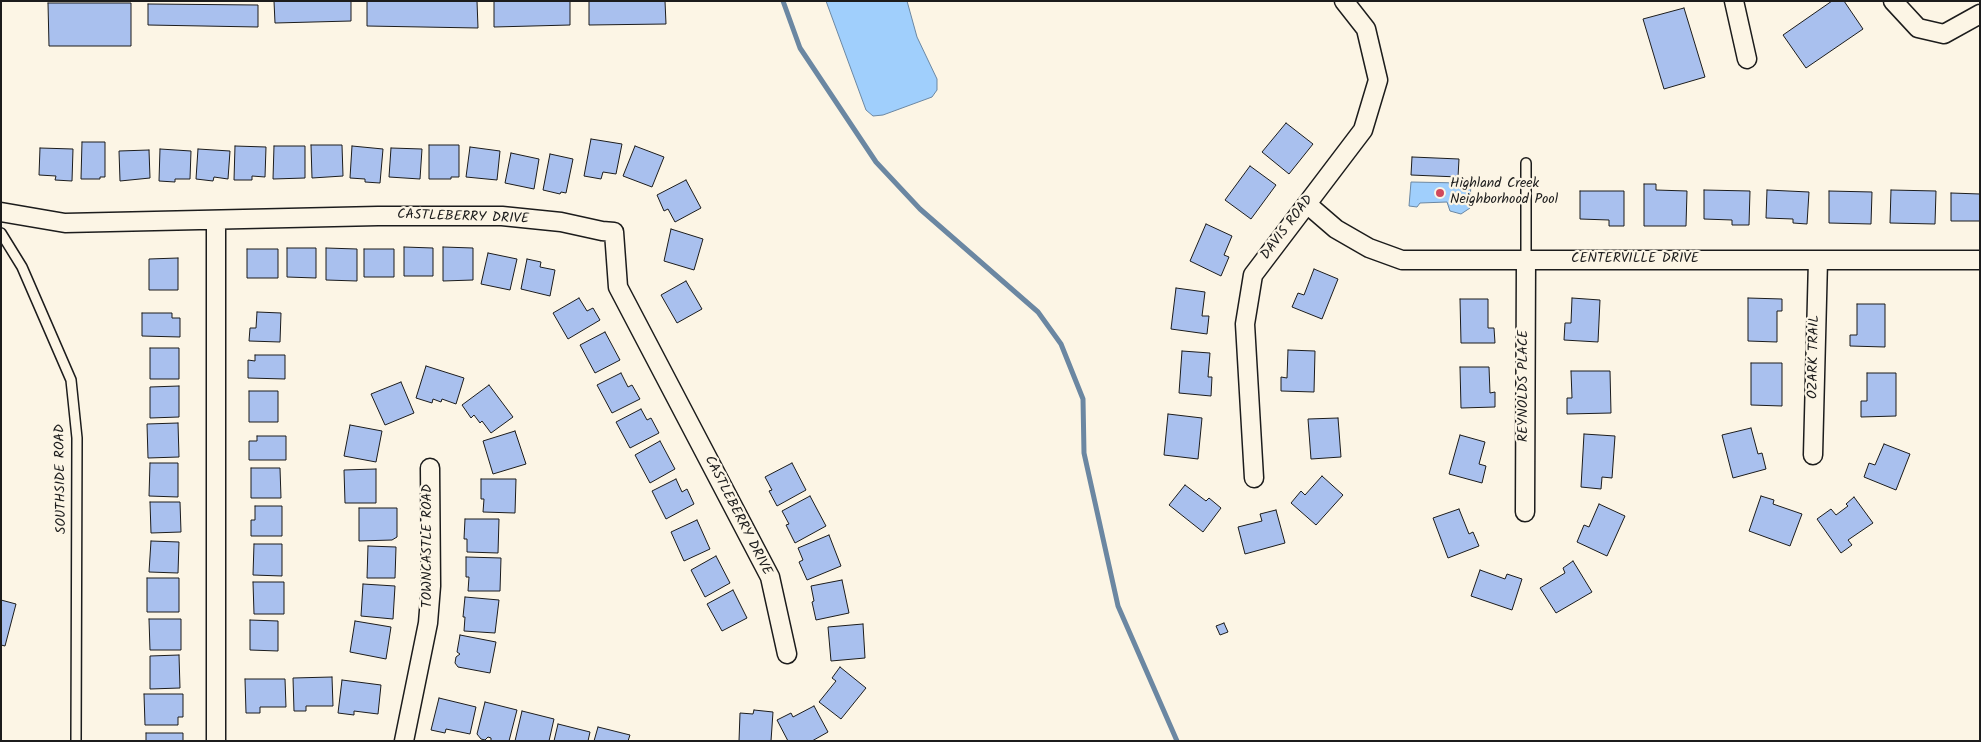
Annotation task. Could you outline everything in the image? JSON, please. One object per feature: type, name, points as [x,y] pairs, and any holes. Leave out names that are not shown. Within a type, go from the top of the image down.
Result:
[{"type":"street","name":"DAVIS ROAD","points":[[1254,478],[1245,324],[1253,275],[1363,130],[1378,80],[1366,30],[1344,1]]},
{"type":"street","points":[[1734,1],[1747,59]]},
{"type":"street","points":[[1893,1],[1918,28],[1944,34],[1980,14]]},
{"type":"street","name":"CENTERVILLE DRIVE","points":[[1307,204],[1336,229],[1369,248],[1402,260],[1980,260]]},
{"type":"street","name":"CASTLEBERRY DRIVE","points":[[1,212],[65,223],[369,216],[502,216],[562,222],[614,232],[618,287],[770,578],[787,654]]},
{"type":"street","points":[[216,220],[216,741]]},
{"type":"street","name":"REYNOLDS PLACE","points":[[1525,512],[1526,260]]},
{"type":"street","name":"OZARK TRAIL","points":[[1813,455],[1818,260]]},
{"type":"street","name":"TOWNCASTLE ROAD","points":[[404,741],[428,624],[431,586],[430,468]]},
{"type":"lane","points":[[1526,163],[1526,260]]},
{"type":"lane","name":"SOUTHSIDE ROAD","points":[[1,234],[22,267],[71,380],[77,438],[76,741]]},
{"type":"water","points":[[826,1],[907,1],[917,37],[937,79],[937,90],[932,97],[883,115],[873,116],[866,110]]},
{"type":"water","name":"Highland Creek Neighborhood Pool","points":[[1464,179],[1471,179],[1470,208],[1461,214],[1450,211],[1447,202],[1420,203],[1417,207],[1409,206],[1411,182],[1461,183]]},
{"type":"building","points":[[274,1],[351,1],[351,21],[275,23]]},
{"type":"building","points":[[367,1],[477,1],[478,28],[367,26]]},
{"type":"building","points":[[494,1],[570,1],[570,25],[494,27]]},
{"type":"building","points":[[589,1],[665,1],[666,24],[589,25]]},
{"type":"building","points":[[1832,1],[1844,1],[1863,29],[1806,68],[1783,35]]},
{"type":"building","points":[[48,3],[131,3],[131,46],[49,46]]},
{"type":"building","points":[[148,4],[258,5],[258,27],[148,25]]},
{"type":"building","points":[[1684,8],[1705,77],[1664,89],[1643,19]]},
{"type":"building","points":[[1286,123],[1313,144],[1289,174],[1262,152]]},
{"type":"building","points":[[591,139],[622,144],[616,174],[603,172],[601,179],[584,176]]},
{"type":"building","points":[[82,142],[105,142],[105,177],[100,177],[100,179],[81,179]]},
{"type":"building","points":[[311,145],[342,145],[343,176],[312,178]]},
{"type":"building","points":[[429,145],[459,145],[459,177],[429,179]]},
{"type":"building","points":[[235,146],[266,147],[265,177],[252,176],[252,180],[234,180]]},
{"type":"building","points":[[274,146],[305,146],[305,178],[273,179]]},
{"type":"building","points":[[352,146],[383,149],[380,183],[350,178]]},
{"type":"building","points":[[635,146],[664,157],[652,187],[623,176]]},
{"type":"building","points":[[470,147],[500,151],[497,180],[466,177]]},
{"type":"building","points":[[40,148],[73,149],[72,181],[55,180],[56,176],[39,175]]},
{"type":"building","points":[[391,148],[422,149],[420,179],[389,177]]},
{"type":"building","points":[[160,149],[191,151],[190,179],[175,179],[175,182],[159,181]]},
{"type":"building","points":[[198,149],[230,151],[228,179],[214,177],[213,181],[196,179]]},
{"type":"building","points":[[149,150],[150,178],[120,181],[119,151]]},
{"type":"building","points":[[511,153],[539,159],[534,189],[505,183]]},
{"type":"building","points":[[550,154],[573,159],[566,193],[561,192],[560,194],[543,190]]},
{"type":"building","points":[[1412,157],[1459,159],[1458,177],[1411,175]]},
{"type":"building","points":[[1250,166],[1276,185],[1251,219],[1225,200]]},
{"type":"building","points":[[686,180],[701,208],[675,222],[668,209],[664,211],[657,195]]},
{"type":"building","points":[[1644,184],[1656,184],[1656,190],[1687,191],[1686,226],[1644,226]]},
{"type":"building","points":[[1704,190],[1750,191],[1749,225],[1732,225],[1732,220],[1704,219]]},
{"type":"building","points":[[1767,190],[1809,192],[1807,224],[1793,223],[1793,219],[1766,218]]},
{"type":"building","points":[[1891,190],[1936,191],[1935,224],[1890,223]]},
{"type":"building","points":[[1580,191],[1624,191],[1624,226],[1609,226],[1609,220],[1580,219]]},
{"type":"building","points":[[1829,191],[1872,192],[1871,224],[1829,223]]},
{"type":"building","points":[[1951,193],[1980,194],[1980,221],[1951,221]]},
{"type":"building","points":[[1206,224],[1232,236],[1224,255],[1229,257],[1221,276],[1190,261]]},
{"type":"building","points":[[671,229],[703,239],[694,270],[664,261]]},
{"type":"building","points":[[404,247],[433,248],[433,276],[404,276]]},
{"type":"building","points":[[443,247],[473,248],[473,280],[443,281]]},
{"type":"building","points":[[287,248],[316,248],[316,278],[287,277]]},
{"type":"building","points":[[326,248],[357,249],[357,281],[326,280]]},
{"type":"building","points":[[247,249],[278,249],[278,278],[247,278]]},
{"type":"building","points":[[364,249],[394,249],[394,277],[364,277]]},
{"type":"building","points":[[488,253],[517,259],[510,290],[481,284]]},
{"type":"building","points":[[178,258],[178,290],[149,290],[149,259]]},
{"type":"building","points":[[527,259],[541,262],[540,267],[555,270],[550,296],[521,289]]},
{"type":"building","points":[[1314,269],[1338,279],[1322,319],[1292,307],[1298,293],[1304,295]]},
{"type":"building","points":[[686,281],[702,309],[677,323],[661,295]]},
{"type":"building","points":[[1176,288],[1205,292],[1202,316],[1209,316],[1207,334],[1171,329]]},
{"type":"building","points":[[579,298],[587,311],[593,308],[600,320],[568,339],[553,313]]},
{"type":"building","points":[[1572,298],[1600,300],[1598,342],[1564,340],[1565,323],[1571,323]]},
{"type":"building","points":[[1748,298],[1782,299],[1782,311],[1777,311],[1777,342],[1748,341]]},
{"type":"building","points":[[1460,299],[1488,299],[1488,328],[1494,328],[1495,343],[1461,343]]},
{"type":"building","points":[[1857,304],[1885,304],[1885,347],[1850,346],[1850,335],[1857,335]]},
{"type":"building","points":[[257,312],[281,313],[280,342],[249,341],[250,328],[256,328]]},
{"type":"building","points":[[142,313],[172,313],[172,318],[180,318],[180,337],[142,336]]},
{"type":"building","points":[[605,332],[620,360],[595,373],[580,345]]},
{"type":"building","points":[[150,348],[179,348],[179,379],[150,379]]},
{"type":"building","points":[[1288,350],[1315,351],[1314,392],[1281,391],[1281,377],[1287,378]]},
{"type":"building","points":[[1182,351],[1210,353],[1208,377],[1212,377],[1211,396],[1179,393]]},
{"type":"building","points":[[255,355],[285,355],[285,379],[248,378],[248,360],[255,361]]},
{"type":"building","points":[[1751,363],[1782,363],[1782,406],[1751,405]]},
{"type":"building","points":[[426,366],[464,378],[456,404],[442,399],[441,402],[433,399],[432,403],[416,398]]},
{"type":"building","points":[[1460,367],[1489,367],[1490,393],[1495,392],[1495,407],[1461,408]]},
{"type":"building","points":[[1571,371],[1610,371],[1611,413],[1567,414],[1567,398],[1572,398]]},
{"type":"building","points":[[621,373],[628,387],[632,385],[640,399],[612,413],[597,385]]},
{"type":"building","points":[[1867,373],[1896,373],[1896,416],[1861,417],[1861,401],[1867,401]]},
{"type":"building","points":[[401,382],[414,413],[385,425],[371,394]]},
{"type":"building","points":[[489,385],[513,417],[491,433],[482,421],[480,423],[474,415],[471,418],[462,405]]},
{"type":"building","points":[[179,386],[179,417],[150,418],[150,387]]},
{"type":"building","points":[[249,391],[278,391],[278,422],[249,422]]},
{"type":"building","points":[[641,409],[647,420],[651,418],[659,433],[630,448],[616,422]]},
{"type":"building","points":[[1168,414],[1202,418],[1198,459],[1164,455]]},
{"type":"building","points":[[1338,418],[1341,457],[1311,459],[1308,419]]},
{"type":"building","points":[[178,423],[179,457],[148,458],[147,424]]},
{"type":"building","points":[[350,425],[382,431],[376,462],[344,456]]},
{"type":"building","points":[[1751,428],[1758,454],[1762,453],[1766,469],[1733,478],[1722,435]]},
{"type":"building","points":[[515,431],[526,464],[493,474],[483,441]]},
{"type":"building","points":[[1584,434],[1615,436],[1612,478],[1602,477],[1601,489],[1581,487]]},
{"type":"building","points":[[1460,435],[1485,442],[1479,464],[1486,466],[1482,483],[1449,474]]},
{"type":"building","points":[[257,436],[286,436],[286,460],[249,460],[249,441],[257,441]]},
{"type":"building","points":[[660,441],[675,469],[650,483],[635,455]]},
{"type":"building","points":[[1884,444],[1910,454],[1896,490],[1864,477],[1869,463],[1875,465]]},
{"type":"building","points":[[150,463],[178,463],[178,497],[149,496]]},
{"type":"building","points":[[792,463],[806,490],[777,506],[769,491],[772,490],[765,477]]},
{"type":"building","points":[[251,468],[280,468],[281,498],[251,498]]},
{"type":"building","points":[[376,469],[376,503],[345,503],[344,470]]},
{"type":"building","points":[[1322,476],[1343,495],[1316,525],[1291,503],[1301,491],[1305,495]]},
{"type":"building","points":[[481,479],[516,479],[515,513],[483,512],[484,499],[481,499]]},
{"type":"building","points":[[676,479],[682,492],[687,489],[694,504],[666,519],[652,491]]},
{"type":"building","points":[[1185,485],[1206,501],[1209,498],[1221,508],[1203,532],[1169,505]]},
{"type":"building","points":[[810,496],[826,526],[795,543],[786,525],[789,524],[782,511]]},
{"type":"building","points":[[1761,496],[1774,500],[1773,504],[1802,514],[1790,546],[1749,531]]},
{"type":"building","points":[[1854,497],[1873,523],[1848,540],[1852,545],[1841,553],[1817,519],[1831,509],[1836,515],[1848,506],[1846,504]]},
{"type":"building","points":[[150,502],[180,502],[181,532],[151,533]]},
{"type":"building","points":[[1599,504],[1625,516],[1607,556],[1577,542],[1584,525],[1589,527]]},
{"type":"building","points":[[255,506],[282,506],[282,536],[251,536],[251,520],[255,520]]},
{"type":"building","points":[[359,508],[397,508],[397,537],[392,540],[359,541]]},
{"type":"building","points":[[1459,509],[1469,534],[1473,532],[1479,546],[1448,558],[1433,518]]},
{"type":"building","points":[[1276,510],[1285,543],[1245,554],[1238,527],[1262,521],[1260,514]]},
{"type":"building","points":[[465,519],[499,519],[498,553],[467,552],[467,539],[464,539]]},
{"type":"building","points":[[697,520],[710,549],[684,561],[671,532]]},
{"type":"building","points":[[829,535],[841,566],[807,580],[799,562],[803,560],[798,548]]},
{"type":"building","points":[[151,541],[179,542],[178,573],[149,572]]},
{"type":"building","points":[[254,544],[282,544],[282,576],[253,575]]},
{"type":"building","points":[[368,546],[396,547],[395,578],[367,578]]},
{"type":"building","points":[[716,556],[730,583],[705,597],[691,570]]},
{"type":"building","points":[[466,557],[501,558],[500,591],[468,591],[469,577],[466,577]]},
{"type":"building","points":[[1573,561],[1592,592],[1556,613],[1540,588],[1565,573],[1563,568]]},
{"type":"building","points":[[1480,570],[1505,579],[1507,574],[1522,579],[1512,610],[1471,596]]},
{"type":"building","points":[[147,578],[179,578],[179,612],[147,612]]},
{"type":"building","points":[[842,580],[849,613],[816,620],[811,586]]},
{"type":"building","points":[[253,582],[284,582],[284,614],[254,614]]},
{"type":"building","points":[[363,584],[395,586],[393,619],[361,616]]},
{"type":"building","points":[[733,590],[747,618],[722,631],[707,604]]},
{"type":"building","points":[[465,597],[499,600],[495,633],[464,631]]},
{"type":"building","points":[[1,600],[16,604],[5,646],[1,645]]},
{"type":"building","points":[[149,619],[181,619],[181,650],[150,650]]},
{"type":"building","points":[[250,620],[278,621],[278,651],[250,650]]},
{"type":"building","points":[[355,621],[391,627],[386,659],[350,652]]},
{"type":"building","points":[[1224,623],[1228,632],[1220,635],[1216,626]]},
{"type":"building","points":[[863,624],[865,658],[831,661],[828,627]]},
{"type":"building","points":[[460,635],[496,642],[490,673],[458,667],[455,663],[456,657],[460,654],[457,652]]},
{"type":"building","points":[[179,655],[180,688],[150,689],[150,656]]},
{"type":"building","points":[[840,667],[866,688],[841,719],[819,702],[836,681],[832,678]]},
{"type":"building","points":[[332,677],[333,706],[306,706],[306,711],[294,711],[293,678]]},
{"type":"building","points":[[245,679],[285,679],[286,707],[260,707],[260,713],[246,713]]},
{"type":"building","points":[[342,680],[381,685],[378,714],[354,711],[354,715],[338,713]]},
{"type":"building","points":[[144,694],[183,694],[183,717],[178,717],[178,725],[145,725]]},
{"type":"building","points":[[439,698],[476,707],[470,734],[446,729],[445,733],[431,730]]},
{"type":"building","points":[[485,702],[517,710],[509,741],[491,741],[491,738],[488,737],[485,740],[481,739],[477,734]]},
{"type":"building","points":[[814,706],[828,732],[812,741],[788,741],[777,720],[791,713],[793,717]]},
{"type":"building","points":[[754,710],[773,712],[771,741],[739,741],[740,713],[753,714]]},
{"type":"building","points":[[522,711],[554,719],[549,741],[515,741]]},
{"type":"building","points":[[558,724],[590,732],[588,741],[554,741]]},
{"type":"building","points":[[598,727],[630,735],[628,741],[594,741]]},
{"type":"building","points":[[146,733],[183,733],[183,741],[146,741]]},
{"type":"waterway","points":[[783,1],[800,48],[876,162],[920,209],[1038,312],[1061,344],[1083,399],[1084,453],[1118,606],[1177,741]]},
{"type":"place","name":"Highland Creek Neighborhood Pool","points":[[1440,193]]}]
